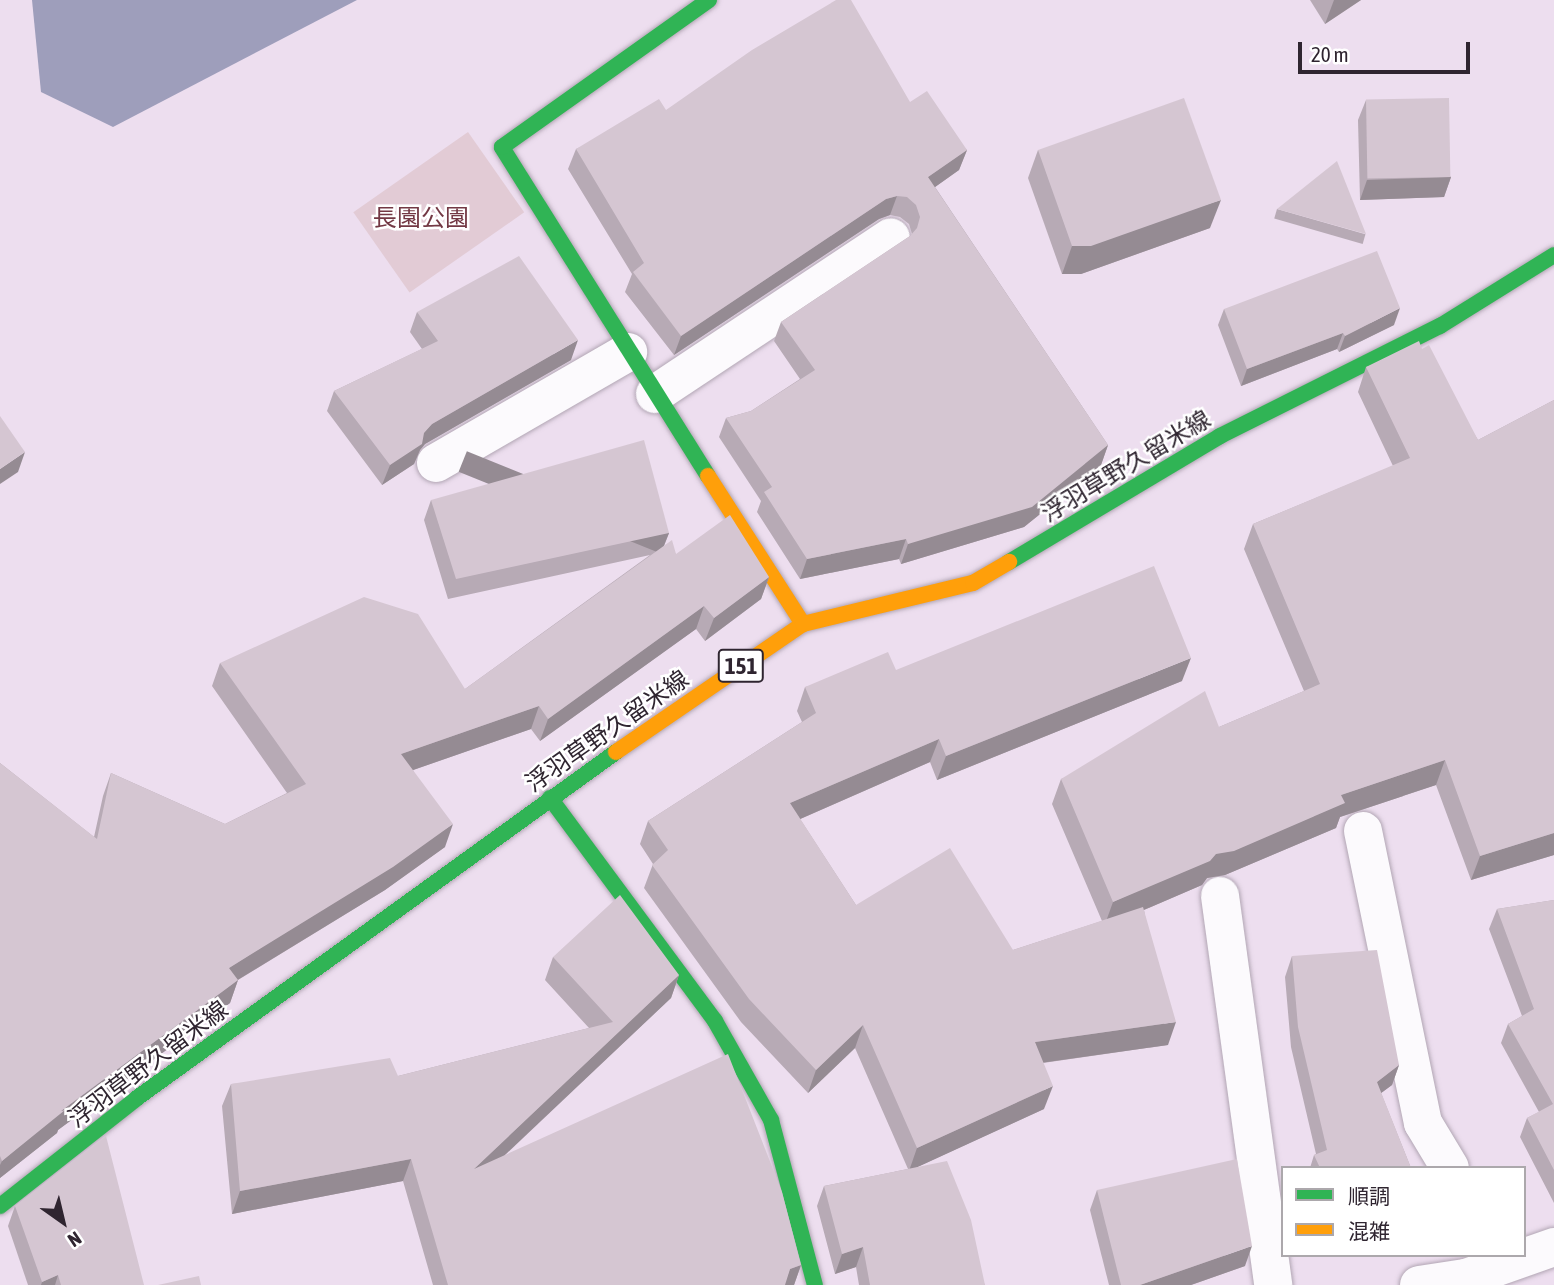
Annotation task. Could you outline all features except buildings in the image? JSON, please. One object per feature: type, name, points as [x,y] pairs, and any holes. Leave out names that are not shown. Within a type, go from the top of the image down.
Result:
[{"type":"main road","points":[[709,0],[502,147],[628,352],[803,624]]},
{"type":"main road","name":"浮羽草野久留米線","points":[[0,1206],[137,1098],[550,798],[803,624],[974,583],[1220,436],[1440,326],[1554,255]]},
{"type":"main road","points":[[550,798],[715,1021],[771,1120],[815,1285]]},
{"type":"street","points":[[655,394],[891,237]]},
{"type":"street","points":[[436,463],[628,352]]},
{"type":"street","points":[[1363,831],[1423,1123],[1449,1166]]},
{"type":"street","points":[[1220,895],[1273,1285]]},
{"type":"street","points":[[1526,1254],[1554,1247]]},
{"type":"street","points":[[1419,1285],[1466,1278],[1505,1259]]},
{"type":"green space","name":"長園公園","points":[[468,132],[524,212],[410,293],[353,212]]},
{"type":"water","points":[[32,0],[357,0],[113,127],[41,92]]},
{"type":"traffic: fast","points":[[708,476],[502,147],[709,0]]},
{"type":"traffic: fast","points":[[1009,562],[1220,436],[1440,326],[1554,255]]},
{"type":"traffic: fast","points":[[0,1206],[137,1098],[616,752]]},
{"type":"traffic: fast","points":[[550,798],[715,1021],[771,1120],[815,1285]]},
{"type":"traffic: slow","points":[[708,476],[803,624]]},
{"type":"traffic: slow","points":[[616,752],[803,624],[973,583],[1009,562]]}]
